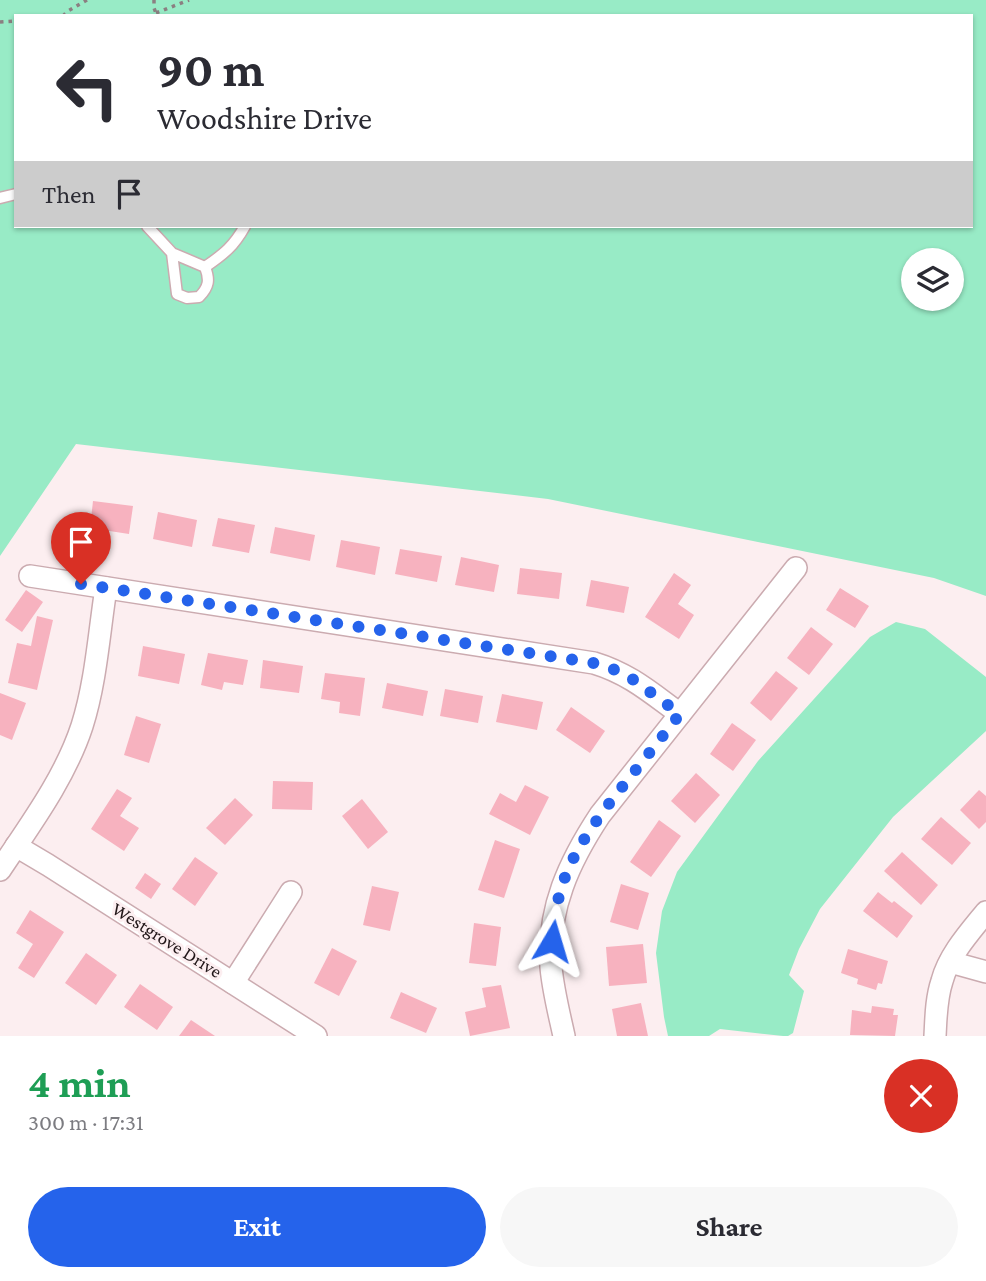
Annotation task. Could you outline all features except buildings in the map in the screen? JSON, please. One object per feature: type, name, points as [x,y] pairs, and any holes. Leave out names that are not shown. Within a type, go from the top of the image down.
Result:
[{"type":"street","points":[[564,1036],[554,993],[551,964],[554,918],[567,872],[600,815],[796,568]]},
{"type":"street","points":[[30,576],[594,663],[631,678],[680,714]]},
{"type":"street","points":[[0,870],[63,772],[82,727],[90,696],[106,588]]},
{"type":"street","name":"Westgrove Drive","points":[[16,846],[316,1036]]},
{"type":"street","points":[[233,983],[291,892]]},
{"type":"street","points":[[935,1036],[936,1011],[942,980],[968,934],[986,912]]},
{"type":"street","points":[[950,962],[986,972]]},
{"type":"lane","points":[[149,228],[172,253],[205,267],[209,277],[207,288],[199,297],[187,298],[177,294],[172,253]]},
{"type":"lane","points":[[205,267],[225,254],[245,228]]},
{"type":"path","points":[[65,14],[87,0]]},
{"type":"path","points":[[154,0],[156,14],[189,0]]},
{"type":"green space","points":[[0,0],[986,0],[986,596],[934,578],[548,499],[76,444],[0,556]]},
{"type":"green space","points":[[896,622],[925,629],[986,677],[986,731],[893,817],[820,909],[789,975],[804,991],[793,1033],[783,1036],[720,1029],[709,1036],[668,1036],[656,953],[662,911],[677,872],[758,761],[870,637]]},
{"type":"route","points":[[81,584],[594,663],[631,678],[680,714],[586,836],[562,887],[554,918],[552,941]]}]
